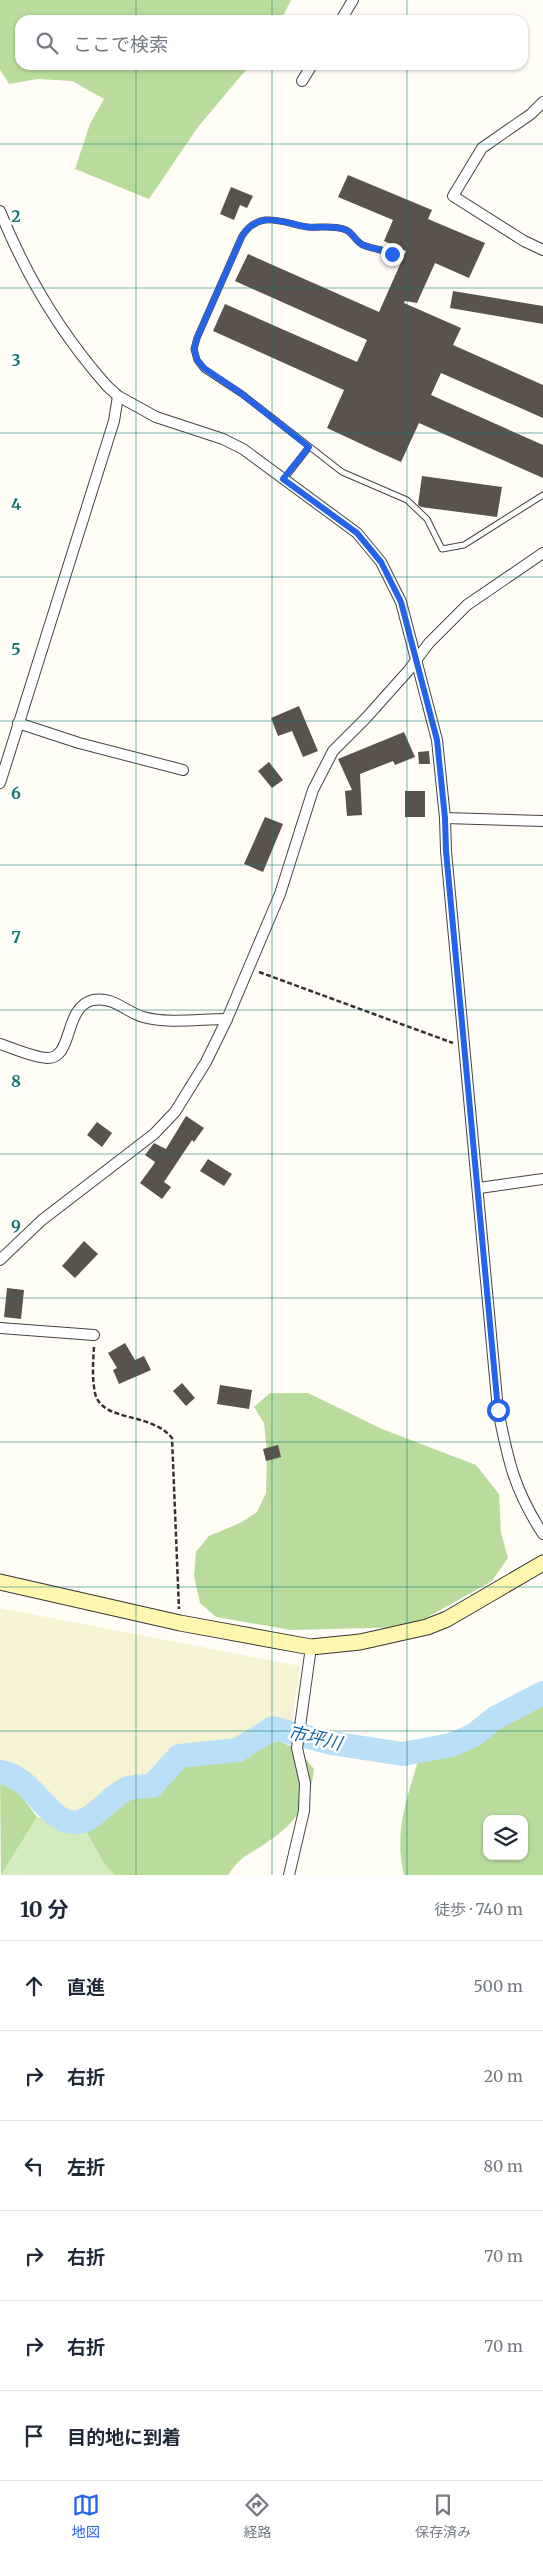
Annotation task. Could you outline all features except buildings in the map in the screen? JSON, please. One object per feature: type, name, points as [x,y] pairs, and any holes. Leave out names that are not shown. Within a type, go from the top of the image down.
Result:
[{"type":"street","points":[[344,15],[354,0]]},
{"type":"street","points":[[302,81],[309,70]]},
{"type":"street","points":[[543,102],[531,114],[482,148],[453,196],[524,241],[543,250]]},
{"type":"street","points":[[0,211],[17,254],[48,310],[94,371],[118,396],[156,417],[223,439],[243,449],[357,533],[381,562],[401,602],[437,740],[498,1410],[510,1470],[527,1510],[543,1534]]},
{"type":"street","points":[[0,782],[114,420],[118,396]]},
{"type":"street","points":[[0,1260],[20,1239],[66,1200],[101,1176],[161,1128],[188,1092],[227,1019],[287,876],[313,790],[333,751],[384,699],[416,659],[467,605],[543,553]]},
{"type":"street","points":[[18,723],[79,743],[183,770]]},
{"type":"street","points":[[445,818],[543,821]]},
{"type":"street","points":[[0,1044],[47,1058],[56,1056],[64,1048],[74,1016],[80,1007],[100,999],[109,1000],[143,1016],[166,1019],[227,1019]]},
{"type":"street","points":[[479,1188],[543,1179]]},
{"type":"street","points":[[0,1328],[94,1335]]},
{"type":"street","points":[[0,1582],[180,1623],[312,1647],[360,1642],[426,1627],[447,1619],[543,1563]]},
{"type":"street","points":[[289,1875],[304,1811],[305,1783],[297,1748],[312,1647]]},
{"type":"lane","points":[[392,254],[382,248],[362,244],[348,231],[342,229],[310,227],[271,219],[256,222],[242,236],[197,338],[194,349],[197,360],[204,368],[242,394],[342,472],[360,482],[401,496],[407,500],[427,519],[442,549],[464,544],[543,495]]},
{"type":"lane","points":[[283,479],[309,447]]},
{"type":"path","points":[[248,968],[448,1042],[465,1044]]},
{"type":"path","points":[[94,1335],[95,1394],[101,1406],[118,1415],[139,1418],[153,1424],[164,1430],[172,1441],[180,1623]]},
{"type":"shaded area","points":[[0,1608],[300,1666],[292,1722],[269,1725],[236,1745],[201,1751],[179,1751],[171,1755],[155,1779],[107,1794],[84,1813],[65,1815],[55,1810],[32,1776],[23,1771],[0,1767]]},
{"type":"green space","points":[[0,0],[291,0],[284,15],[15,15],[15,70],[246,70],[198,127],[149,199],[75,169],[90,124],[104,99],[72,81],[38,79],[9,84],[0,70]]},
{"type":"green space","points":[[270,1393],[308,1393],[382,1429],[476,1465],[499,1494],[501,1533],[508,1558],[492,1581],[410,1627],[291,1630],[216,1617],[200,1603],[194,1576],[196,1552],[209,1536],[240,1523],[257,1512],[266,1493],[267,1452],[264,1423],[254,1407]]},
{"type":"green space","points":[[543,1695],[543,1875],[404,1875],[400,1845],[401,1831],[406,1804],[418,1761],[424,1754],[462,1741],[514,1706]]},
{"type":"green space","points":[[278,1741],[296,1748],[314,1769],[309,1793],[305,1803],[293,1820],[276,1836],[241,1859],[228,1875],[115,1875],[105,1865],[86,1831],[125,1800],[161,1784],[191,1758],[238,1751]]},
{"type":"green space","points":[[0,1774],[14,1786],[37,1817],[1,1875]]},
{"type":"green space","points":[[37,1817],[86,1831],[105,1865],[115,1875],[1,1875]]},
{"type":"waterway","name":"市坪川","points":[[0,1772],[12,1776],[23,1783],[58,1817],[78,1822],[98,1812],[122,1791],[129,1788],[152,1786],[179,1756],[238,1750],[273,1728],[331,1743],[403,1754],[451,1745],[474,1735],[495,1718],[543,1693]]},
{"type":"route","points":[[392,254],[382,248],[362,244],[348,231],[342,229],[310,227],[271,219],[256,222],[242,236],[197,338],[194,349],[197,360],[204,368],[242,394],[309,447],[283,479],[357,533],[381,562],[401,602],[428,712],[437,740],[440,759],[446,851],[479,1188],[487,1300],[498,1410]]}]
